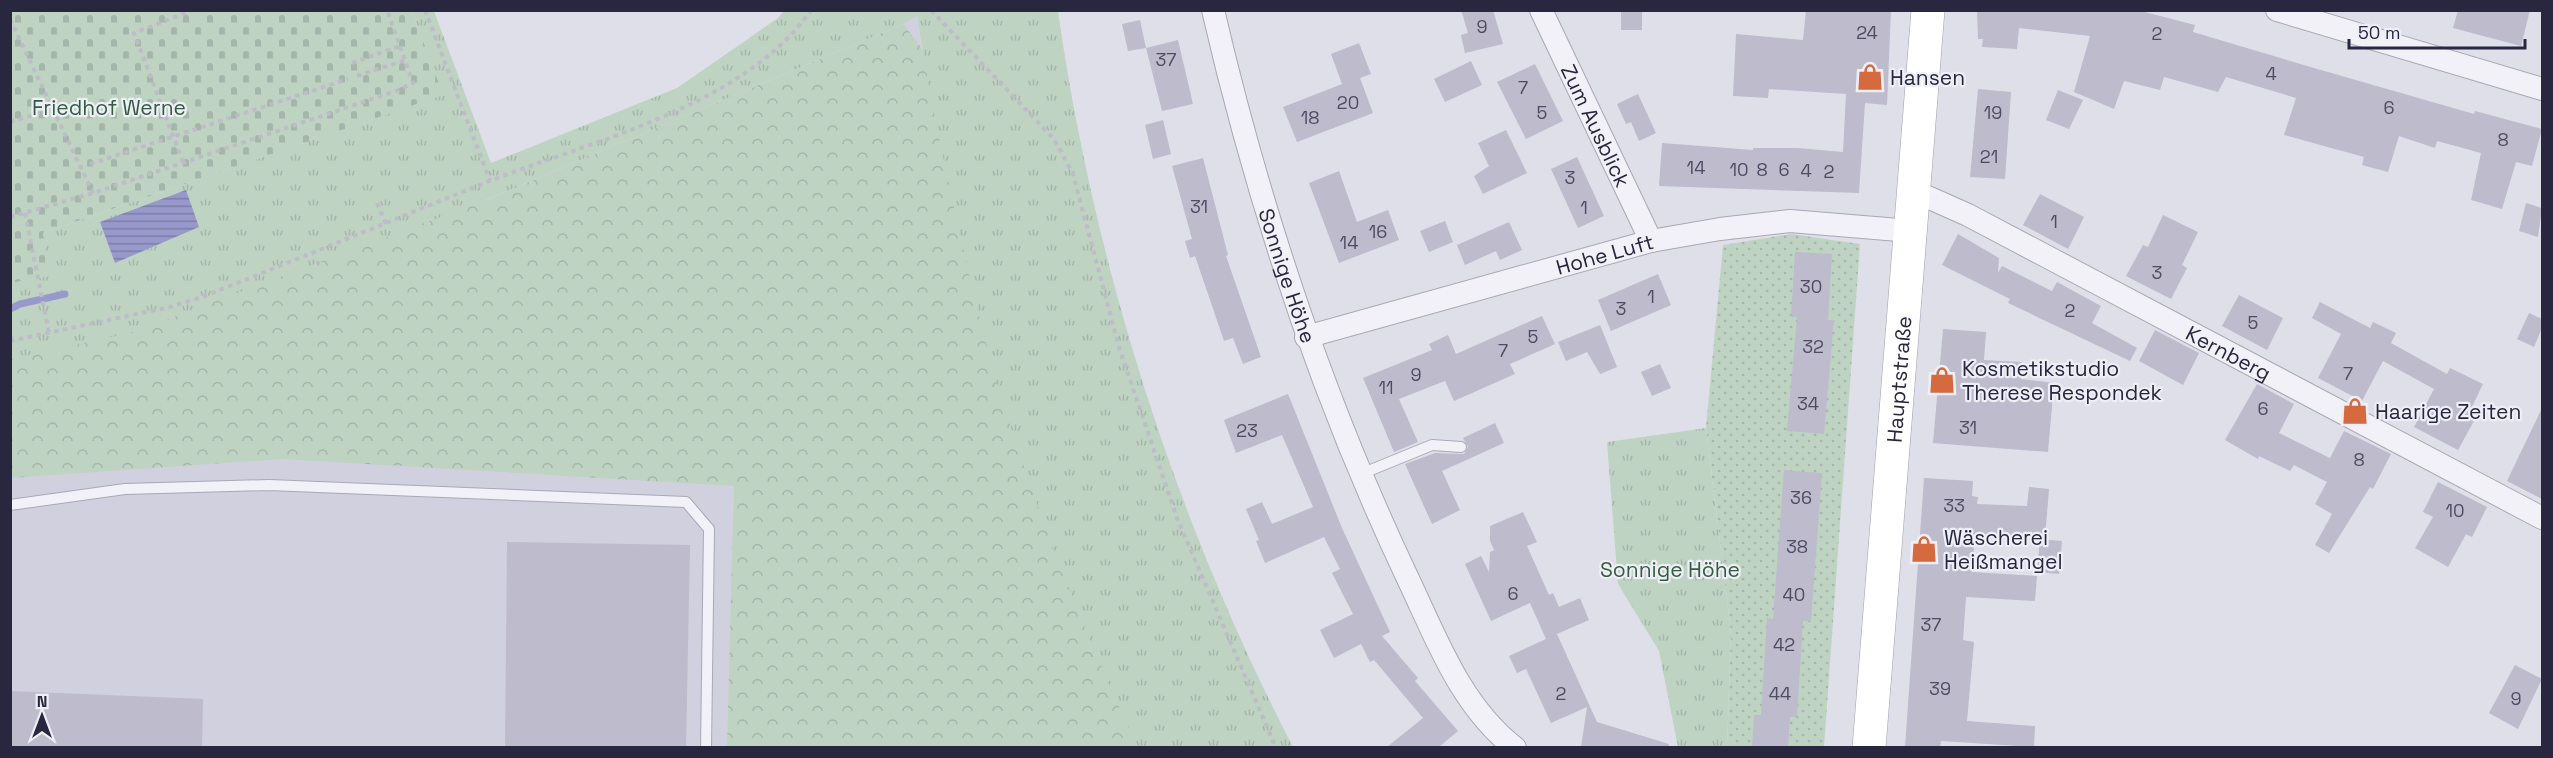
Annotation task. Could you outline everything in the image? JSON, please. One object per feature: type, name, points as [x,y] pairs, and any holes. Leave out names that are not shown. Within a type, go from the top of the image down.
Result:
[{"type":"main road","name":"Hauptstraße","points":[[1869,747],[1928,10]]},
{"type":"street","name":"Sonnige Höhe","points":[[1213,10],[1238,115],[1276,249],[1306,337],[1361,474],[1386,534],[1460,685],[1480,714],[1515,747]]},
{"type":"street","name":"Zum Ausblick","points":[[1541,10],[1651,241]]},
{"type":"street","points":[[2277,10],[2542,89]]},
{"type":"street","name":"Kernberg","points":[[1914,190],[1968,215],[2542,518]]},
{"type":"street","name":"Hohe Luft","points":[[1306,337],[1651,241],[1720,229],[1790,221],[1911,231]]},
{"type":"lane","points":[[1361,474],[1432,445],[1461,447]]},
{"type":"lane","points":[[10,505],[125,489],[269,485],[686,502],[709,529],[706,747]]},
{"type":"path","points":[[183,162],[134,33],[193,10]]},
{"type":"path","points":[[10,217],[93,193],[414,83],[387,10]]},
{"type":"path","points":[[426,10],[490,181]]},
{"type":"path","points":[[10,341],[170,307],[206,296],[490,181],[686,108],[761,62],[796,32],[811,10]]},
{"type":"path","points":[[931,10],[1054,139],[1073,174],[1119,347],[1177,518],[1276,747]]},
{"type":"path","points":[[10,19],[93,193]]},
{"type":"path","points":[[352,63],[400,46]]},
{"type":"path","points":[[357,76],[406,60]]},
{"type":"path","points":[[90,164],[348,80]]},
{"type":"path","points":[[10,122],[54,110]]},
{"type":"path","points":[[377,203],[386,224]]},
{"type":"path","points":[[25,213],[49,333]]},
{"type":"shaded area","points":[[917,15],[925,72],[1137,747],[11,747],[10,359],[486,200],[903,24]]},
{"type":"green space","name":"Friedhof Werne","points":[[11,11],[412,11],[444,95],[43,233],[51,276],[11,283]]},
{"type":"green space","points":[[412,11],[434,11],[491,163],[677,88],[778,18],[784,11],[1058,11],[1093,201],[1117,295],[1145,389],[1176,481],[1212,572],[1250,660],[1293,747],[1137,747],[1086,630],[1055,551],[1025,471],[994,374],[958,228],[924,62],[917,16],[903,24],[486,200],[133,332],[11,359],[11,283],[50,276],[43,233],[443,95]]},
{"type":"green space","points":[[903,24],[977,120],[1171,747],[727,747],[734,486],[282,459],[11,478],[11,283],[487,200]]},
{"type":"green space","points":[[1791,234],[1860,244],[1824,747],[1727,747],[1731,632],[1706,428],[1723,245]]},
{"type":"green space","name":"Sonnige Höhe","points":[[1706,428],[1731,632],[1727,747],[1678,747],[1659,651],[1618,584],[1607,442]]},
{"type":"water","points":[[186,190],[199,227],[115,263],[100,222]]},
{"type":"building","points":[[1461,10],[1493,10],[1503,44],[1465,53],[1461,35],[1468,33]]},
{"type":"building","points":[[1621,10],[1642,10],[1642,30],[1621,30]]},
{"type":"building","points":[[1806,10],[1891,10],[1887,105],[1865,103],[1859,193],[1659,186],[1662,143],[1753,150],[1753,148],[1797,148],[1843,152],[1846,94],[1769,89],[1768,98],[1733,96],[1736,34],[1803,40]]},
{"type":"building","points":[[1977,10],[2137,10],[2195,25],[2193,32],[2314,68],[2474,114],[2475,111],[2542,129],[2532,166],[2516,162],[2502,209],[2471,200],[2481,153],[2437,141],[2435,148],[2399,136],[2388,172],[2362,165],[2364,157],[2284,135],[2296,98],[2226,77],[2218,92],[2164,77],[2160,90],[2124,81],[2114,109],[2074,92],[2090,36],[2019,28],[2017,49],[1982,47],[1983,39],[1978,39]]},
{"type":"building","points":[[2458,10],[2530,10],[2521,46],[2453,28]]},
{"type":"building","points":[[1140,20],[1146,48],[1128,51],[1122,24]]},
{"type":"building","points":[[1178,40],[1193,104],[1162,111],[1146,48]]},
{"type":"building","points":[[1359,43],[1371,74],[1360,78],[1373,113],[1297,142],[1283,107],[1342,84],[1331,54]]},
{"type":"building","points":[[1471,61],[1482,85],[1445,102],[1434,79]]},
{"type":"building","points":[[1535,64],[1563,121],[1526,139],[1497,82]]},
{"type":"building","points":[[1978,89],[2011,92],[2005,179],[1970,177]]},
{"type":"building","points":[[2058,90],[2083,100],[2069,129],[2046,120]]},
{"type":"building","points":[[1638,94],[1656,133],[1639,141],[1631,122],[1626,124],[1617,104]]},
{"type":"building","points":[[1163,120],[1171,154],[1153,159],[1145,125]]},
{"type":"building","points":[[1506,130],[1527,173],[1483,194],[1474,176],[1489,166],[1478,143]]},
{"type":"building","points":[[1577,157],[1604,216],[1578,228],[1551,169]]},
{"type":"building","points":[[1203,158],[1228,255],[1226,256],[1261,357],[1243,364],[1233,338],[1224,341],[1195,256],[1190,258],[1185,241],[1192,239],[1172,166]]},
{"type":"building","points":[[1339,171],[1357,222],[1388,210],[1399,240],[1339,263],[1309,183]]},
{"type":"building","points":[[2040,194],[2084,217],[2068,249],[2023,225]]},
{"type":"building","points":[[2526,203],[2542,208],[2538,237],[2519,231]]},
{"type":"building","points":[[2163,215],[2198,232],[2182,265],[2187,268],[2171,299],[2126,276],[2143,245],[2148,247]]},
{"type":"building","points":[[1445,221],[1453,242],[1429,252],[1420,231]]},
{"type":"building","points":[[1509,222],[1522,250],[1500,260],[1496,251],[1465,265],[1457,245]]},
{"type":"building","points":[[1958,234],[1999,258],[1998,273],[2002,266],[2052,291],[2057,282],[2101,306],[2092,323],[2137,348],[2130,361],[2008,303],[2010,299],[1942,265]]},
{"type":"building","points":[[1795,252],[1832,254],[1828,320],[1834,320],[1824,434],[1787,431],[1797,317],[1791,317]]},
{"type":"building","points":[[1658,274],[1671,305],[1611,331],[1598,300]]},
{"type":"building","points":[[2239,295],[2283,318],[2267,350],[2222,326]]},
{"type":"building","points":[[2320,302],[2370,328],[2373,322],[2396,333],[2391,343],[2447,374],[2450,368],[2483,384],[2468,415],[2475,419],[2458,450],[2414,427],[2434,389],[2383,361],[2362,401],[2318,378],[2341,334],[2312,318]]},
{"type":"building","points":[[2529,313],[2542,319],[2542,328],[2534,347],[2517,339]]},
{"type":"building","points":[[1542,316],[1555,344],[1510,364],[1515,374],[1454,401],[1445,381],[1399,399],[1418,442],[1394,452],[1363,378],[1432,350],[1429,344],[1448,335],[1456,354]]},
{"type":"building","points":[[1600,325],[1617,367],[1600,374],[1587,352],[1566,361],[1558,342]]},
{"type":"building","points":[[1943,329],[1986,332],[1984,360],[2022,362],[2021,379],[2054,383],[2048,452],[1933,443]]},
{"type":"building","points":[[2155,330],[2199,353],[2183,385],[2139,361]]},
{"type":"building","points":[[1660,364],[1671,388],[1652,396],[1641,372]]},
{"type":"building","points":[[2257,384],[2294,404],[2279,433],[2330,458],[2344,431],[2391,454],[2373,489],[2370,487],[2329,553],[2315,545],[2332,514],[2315,504],[2327,482],[2294,465],[2290,471],[2259,456],[2258,459],[2225,440]]},
{"type":"building","points":[[1288,394],[1342,528],[1390,632],[1382,636],[1418,678],[1415,681],[1458,731],[1439,747],[1387,747],[1423,718],[1374,660],[1370,662],[1361,644],[1334,658],[1320,630],[1353,614],[1332,573],[1340,569],[1324,537],[1265,563],[1256,541],[1259,540],[1246,509],[1262,502],[1272,524],[1313,507],[1282,435],[1236,453],[1224,420]]},
{"type":"building","points":[[2542,408],[2542,499],[2507,481]]},
{"type":"building","points":[[1495,423],[1504,443],[1442,471],[1460,510],[1432,524],[1405,464],[1435,453],[1464,454],[1468,447],[1463,438]]},
{"type":"building","points":[[1784,470],[1822,473],[1811,621],[1803,621],[1797,717],[1790,717],[1788,747],[1752,747],[1754,715],[1761,715],[1767,618],[1773,619]]},
{"type":"building","points":[[1924,478],[1973,481],[1972,496],[1978,497],[1977,504],[2027,506],[2029,487],[2049,489],[2045,538],[1975,534],[1972,572],[2037,576],[2035,601],[1966,597],[1963,640],[1974,642],[1967,721],[2035,726],[2034,747],[1941,741],[1940,747],[1905,747]]},
{"type":"building","points":[[2438,482],[2487,507],[2472,537],[2466,534],[2448,567],[2415,548],[2433,517],[2423,512]]},
{"type":"building","points":[[1523,512],[1537,542],[1527,546],[1549,595],[1553,593],[1559,607],[1580,598],[1589,620],[1557,634],[1597,722],[1669,744],[1668,747],[1581,747],[1587,707],[1551,723],[1526,669],[1517,673],[1509,656],[1546,639],[1530,603],[1491,621],[1465,564],[1481,556],[1489,572],[1490,552],[1494,550],[1490,541],[1490,526]]},
{"type":"building","points":[[2040,539],[2062,541],[2059,574],[2037,572]]},
{"type":"building","points":[[507,542],[690,545],[686,747],[505,747]]},
{"type":"building","points":[[2515,665],[2542,679],[2518,729],[2489,713]]},
{"type":"building","points":[[10,691],[203,699],[202,747],[10,747]]},
{"type":"waterway","points":[[10,309],[20,304],[65,294]]},
{"type":"place","name":"Hansen","points":[[1870,77]]},
{"type":"place","name":"Kosmetikstudio Therese Respondek","points":[[1942,380]]},
{"type":"place","name":"Haarige Zeiten","points":[[2355,411]]},
{"type":"place","name":"Wäscherei Heißmangel","points":[[1924,549]]}]
